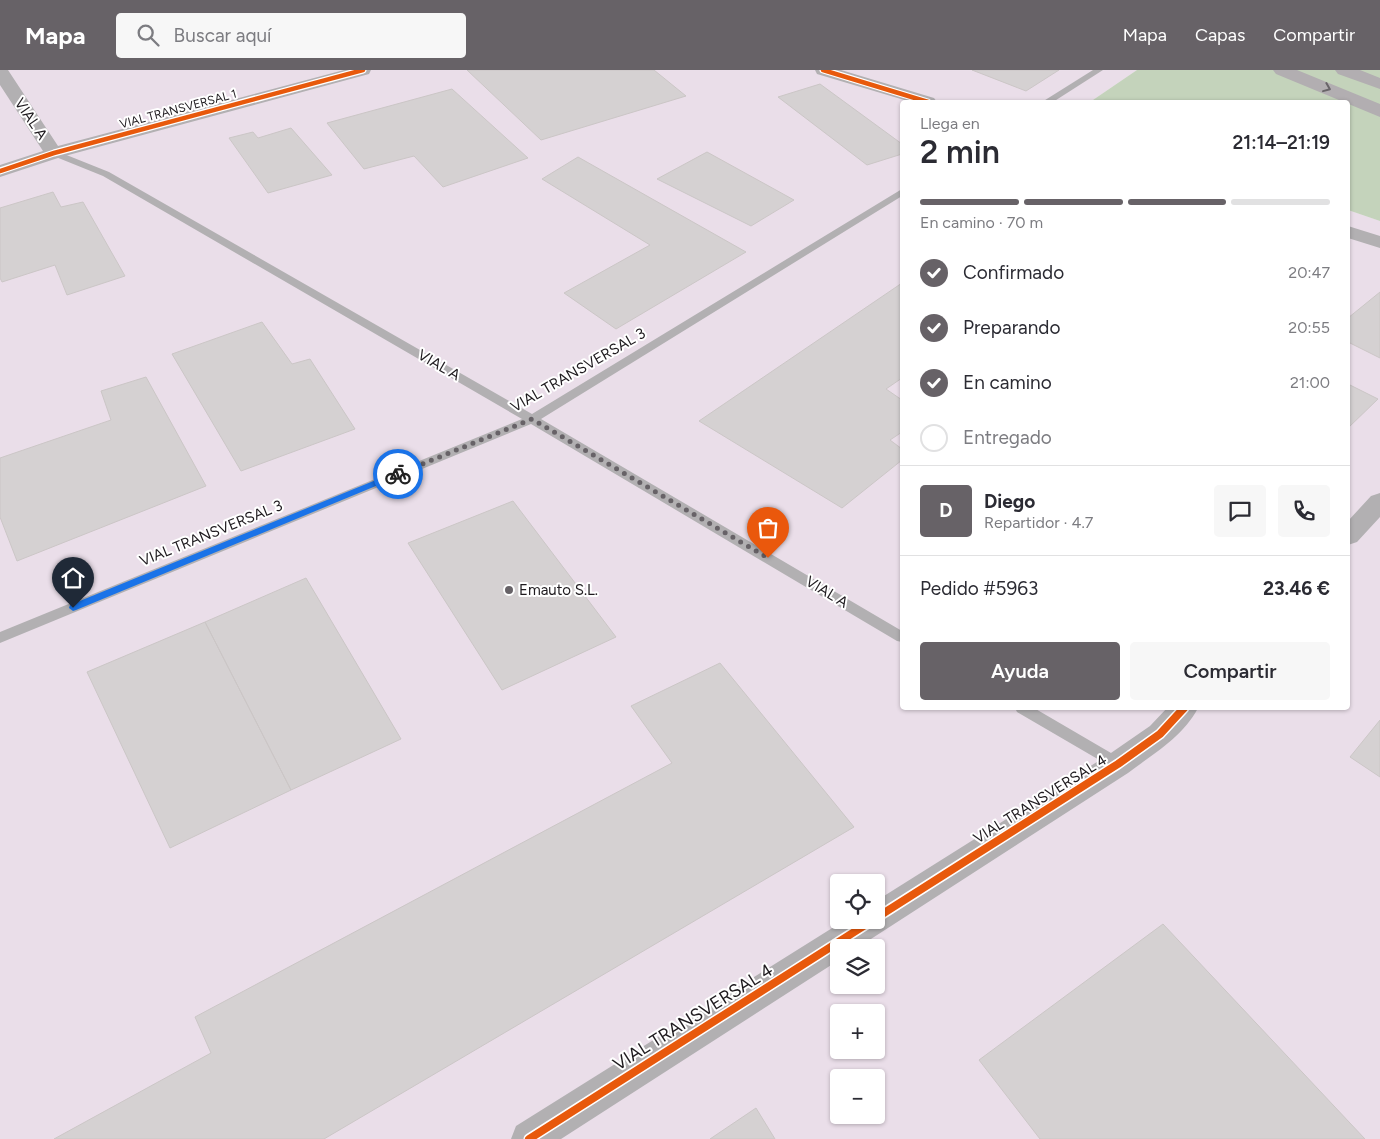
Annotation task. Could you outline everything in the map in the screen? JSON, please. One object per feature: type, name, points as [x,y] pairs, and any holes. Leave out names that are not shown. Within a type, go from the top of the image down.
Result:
[{"type":"highway","points":[[1282,70],[1380,110]]},
{"type":"highway","points":[[1344,70],[1380,84]]},
{"type":"street","name":"VIAL TRANSVERSAL 1","points":[[0,171],[197,108],[326,70]]},
{"type":"street","name":"VIAL TRANSVERSAL 1","points":[[0,166],[363,70]]},
{"type":"street","points":[[823,70],[921,100]]},
{"type":"street","name":"VIAL A","points":[[0,71],[35,127],[54,153]]},
{"type":"street","points":[[1350,233],[1380,242]]},
{"type":"street","points":[[1350,534],[1380,502]]},
{"type":"street","name":"VIAL TRANSVERSAL 4","points":[[885,912],[1118,764],[1160,734],[1182,710]]},
{"type":"street","name":"VIAL TRANSVERSAL 4","points":[[529,1139],[859,929]]},
{"type":"lane","points":[[1050,100],[1099,70]]},
{"type":"lane","name":"VIAL A","points":[[54,153],[106,174],[532,419],[900,636]]},
{"type":"lane","name":"VIAL TRANSVERSAL 3","points":[[0,638],[532,419],[900,193]]},
{"type":"lane","points":[[1025,710],[1118,764]]},
{"type":"shaded area","points":[[0,70],[1137,70],[1093,100],[900,100],[900,710],[1350,710],[1350,211],[1380,221],[1380,1139],[0,1139]]},
{"type":"green space","points":[[1137,70],[1380,70],[1380,221],[1350,211],[1350,100],[1093,100]]},
{"type":"building","points":[[467,70],[654,70],[686,96],[541,140]]},
{"type":"building","points":[[972,70],[1059,70],[1026,91]]},
{"type":"building","points":[[820,84],[900,143],[900,155],[867,165],[778,97]]},
{"type":"building","points":[[452,89],[528,158],[443,187],[414,156],[364,169],[327,123]]},
{"type":"building","points":[[291,128],[332,175],[268,193],[229,138],[253,132],[258,138]]},
{"type":"building","points":[[707,152],[794,200],[751,226],[657,179]]},
{"type":"building","points":[[578,157],[746,252],[616,329],[564,293],[650,245],[542,179]]},
{"type":"building","points":[[53,192],[61,207],[83,202],[125,276],[67,295],[55,265],[2,282],[0,278],[0,208]]},
{"type":"building","points":[[900,284],[900,379],[886,389],[900,399],[900,433],[890,440],[900,448],[900,462],[842,508],[699,421]]},
{"type":"building","points":[[1380,292],[1380,358],[1350,343],[1350,316]]},
{"type":"building","points":[[262,322],[292,364],[310,359],[355,429],[241,471],[172,354]]},
{"type":"building","points":[[146,377],[206,486],[17,561],[0,517],[0,458],[111,420],[101,391]]},
{"type":"building","points":[[1350,385],[1378,399],[1350,426]]},
{"type":"building","name":"Emauto S.L.","points":[[513,501],[616,637],[502,690],[408,543]]},
{"type":"building","points":[[306,578],[401,739],[291,790],[205,622]]},
{"type":"building","points":[[205,622],[291,790],[170,848],[87,672]]},
{"type":"building","points":[[720,663],[854,827],[324,1139],[54,1139],[211,1053],[195,1017],[672,763],[631,706]]},
{"type":"building","points":[[1380,720],[1380,777],[1350,757]]},
{"type":"building","points":[[1163,924],[1365,1139],[1040,1139],[979,1060]]},
{"type":"building","points":[[756,1108],[775,1139],[710,1139]]},
{"type":"cycle path","points":[[0,171],[54,153],[363,70]]},
{"type":"cycle path","points":[[823,70],[921,100]]},
{"type":"cycle path","points":[[885,912],[1118,764],[1160,734],[1182,710]]},
{"type":"cycle path","points":[[529,1139],[859,929]]},
{"type":"way so far","points":[[398,474],[532,419],[768,558]]},
{"type":"place","name":"Emauto S.L.","points":[[509,590]]},
{"type":"route","points":[[73,608],[398,474]]}]
